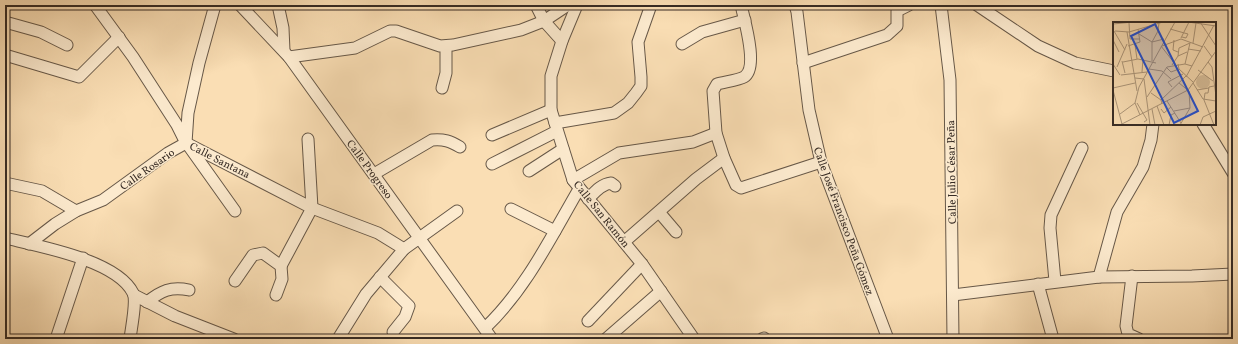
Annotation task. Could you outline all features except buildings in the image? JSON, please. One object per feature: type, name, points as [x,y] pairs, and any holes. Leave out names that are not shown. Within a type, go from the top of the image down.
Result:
[{"type":"street","name":"Calle Santana","points":[[95,5],[119,37],[177,125],[186,143],[312,208],[378,233],[404,249]]},
{"type":"street","name":"Calle Rosario","points":[[29,244],[55,224],[76,211],[103,200],[168,153],[186,143],[191,99],[210,21],[216,5]]},
{"type":"street","name":"Calle Progreso","points":[[240,5],[287,54],[492,339]]},
{"type":"street","points":[[278,5],[287,54],[355,48],[390,31],[396,31],[440,46],[446,46],[521,30],[544,21],[568,5]]},
{"type":"street","points":[[536,5],[544,21],[562,42]]},
{"type":"street","name":"Calle San Ramón","points":[[577,5],[562,42],[551,76],[551,110],[563,148],[576,185],[642,264],[694,339]]},
{"type":"street","points":[[492,164],[556,127],[614,114],[628,103],[641,86],[638,42],[651,5]]},
{"type":"street","points":[[741,5],[751,50],[748,72],[744,77],[717,84],[713,91],[716,133],[724,158],[736,185],[741,188],[821,162]]},
{"type":"street","name":"Calle José Francisco Peña Gómez","points":[[795,5],[809,110],[821,162],[888,339]]},
{"type":"street","points":[[803,63],[887,35],[897,26],[897,11],[909,5]]},
{"type":"street","name":"Calle Julio César Peña","points":[[941,5],[950,80],[953,339]]},
{"type":"street","points":[[977,5],[1038,46],[1075,63],[1113,71]]},
{"type":"street","points":[[682,44],[702,32],[745,20]]},
{"type":"street","points":[[5,22],[41,32],[67,45]]},
{"type":"street","points":[[5,55],[79,77],[119,37]]},
{"type":"street","points":[[442,88],[446,73],[446,46]]},
{"type":"street","points":[[492,135],[551,110]]},
{"type":"street","points":[[1099,277],[1117,212],[1143,167],[1151,140],[1153,125]]},
{"type":"street","points":[[1204,125],[1233,173]]},
{"type":"street","points":[[485,328],[503,311],[532,271],[555,231],[576,185],[619,153],[693,142],[716,133]]},
{"type":"street","points":[[374,174],[432,140],[442,139],[460,147]]},
{"type":"street","points":[[276,295],[282,279],[281,266],[312,208],[308,140]]},
{"type":"street","points":[[186,143],[236,211]]},
{"type":"street","points":[[529,171],[563,148]]},
{"type":"street","points":[[1055,281],[1050,228],[1051,215],[1082,148]]},
{"type":"street","points":[[624,242],[696,179],[724,158]]},
{"type":"street","points":[[5,183],[42,191],[76,211]]},
{"type":"street","points":[[588,199],[607,183],[611,183],[615,186]]},
{"type":"street","points":[[511,209],[555,231]]},
{"type":"street","points":[[339,339],[366,294],[404,249],[457,211]]},
{"type":"street","points":[[659,212],[676,232]]},
{"type":"street","points":[[5,238],[83,258],[126,282],[134,295],[147,302],[175,316],[234,339]]},
{"type":"street","points":[[235,281],[253,255],[257,253],[263,253],[281,266]]},
{"type":"street","points":[[56,339],[83,258]]},
{"type":"street","points":[[588,321],[642,264]]},
{"type":"street","points":[[953,295],[1055,281],[1099,277],[1233,274]]},
{"type":"street","points":[[1132,276],[1126,326],[1128,334],[1139,339]]},
{"type":"street","points":[[380,277],[409,306],[405,316],[393,332]]},
{"type":"street","points":[[1038,284],[1052,339]]},
{"type":"street","points":[[147,302],[173,288],[190,290]]},
{"type":"street","points":[[606,339],[661,291]]},
{"type":"street","points":[[130,339],[134,295]]}]
